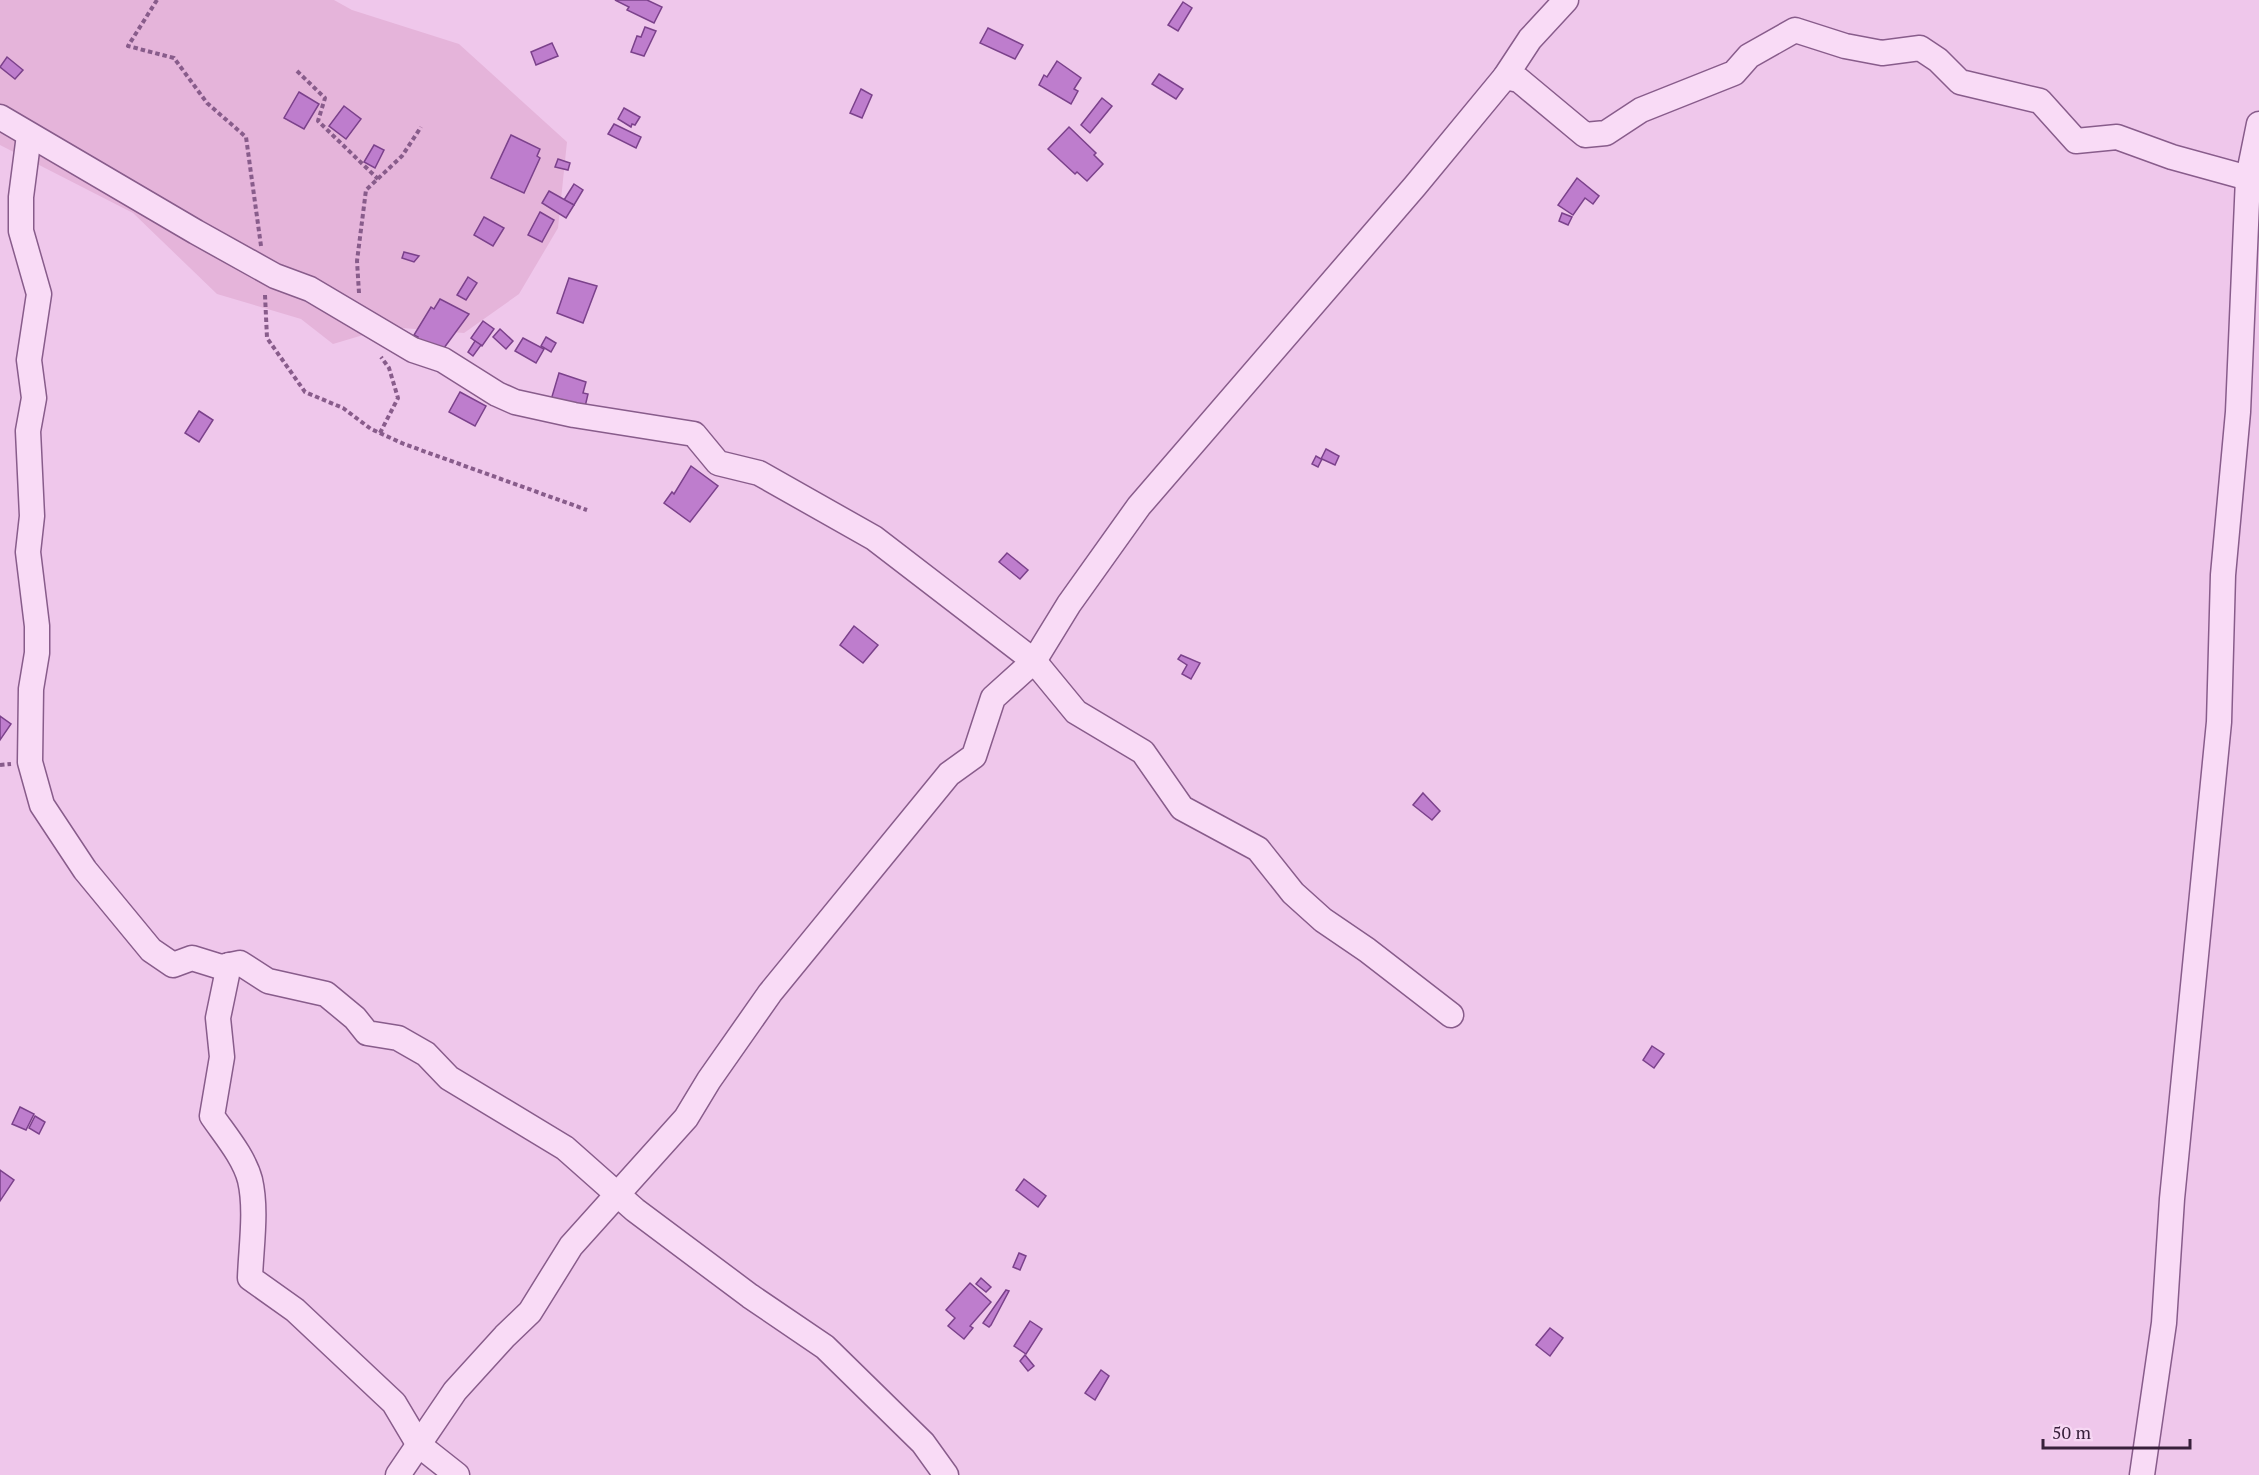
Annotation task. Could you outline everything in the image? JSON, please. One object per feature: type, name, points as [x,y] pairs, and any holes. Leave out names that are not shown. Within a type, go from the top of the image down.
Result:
[{"type":"street","points":[[398,1475],[455,1391],[530,1312],[571,1246],[686,1118],[709,1080],[770,993],[949,774],[974,756],[993,698],[1034,661],[1069,604],[1139,506],[1415,186],[1505,77],[1530,39],[1566,0]]},
{"type":"street","points":[[1505,77],[1519,80],[1585,135],[1606,133],[1641,110],[1734,73],[1749,56],[1795,30],[1845,46],[1882,53],[1920,48],[1938,60],[1960,82],[2040,101],[2076,141],[2117,137],[2172,157],[2253,179]]},
{"type":"street","points":[[0,117],[275,276],[310,289],[413,350],[443,360],[515,402],[574,415],[694,434],[718,463],[759,473],[874,538],[1034,661],[1076,712],[1143,752],[1182,808],[1258,849],[1293,893],[1316,914],[1451,1015]]},
{"type":"street","points":[[2142,1475],[2164,1323],[2172,1199],[2219,722],[2223,575],[2238,412],[2253,179],[2259,124]]},
{"type":"street","points":[[29,135],[21,197],[21,231],[39,294],[29,360],[34,398],[28,431],[32,516],[28,552],[37,626],[37,653],[31,689],[30,762],[42,805],[60,833],[123,918],[151,950],[173,965],[192,958],[220,967],[240,963],[268,981],[326,994],[355,1018],[367,1033],[398,1038],[426,1054],[448,1078],[565,1148],[616,1194],[750,1296],[825,1347],[922,1443],[946,1475]]},
{"type":"street","points":[[229,965],[218,1018],[222,1057],[212,1116],[234,1149],[250,1180],[252,1220],[250,1278],[295,1310],[394,1403],[419,1445],[457,1475]]},
{"type":"path","points":[[297,71],[325,98],[318,121],[378,179]]},
{"type":"path","points":[[359,296],[357,261],[366,190],[402,156],[421,127]]},
{"type":"path","points":[[376,351],[389,368],[398,398],[380,432]]},
{"type":"shaded area","points":[[0,0],[334,0],[352,10],[459,44],[567,142],[558,228],[519,294],[464,333],[390,327],[333,344],[301,319],[217,294],[133,213],[0,145]]},
{"type":"building","points":[[615,0],[647,0],[662,7],[654,23],[627,10],[629,7]]},
{"type":"building","points":[[1183,2],[1192,8],[1178,31],[1168,25]]},
{"type":"building","points":[[645,27],[656,31],[644,56],[631,52],[637,36],[641,37]]},
{"type":"building","points":[[988,28],[1023,45],[1015,59],[980,43]]},
{"type":"building","points":[[552,43],[558,56],[536,65],[531,52]]},
{"type":"building","points":[[7,57],[23,70],[15,79],[0,67]]},
{"type":"building","points":[[1057,61],[1081,78],[1074,89],[1078,91],[1071,104],[1039,85],[1044,75],[1047,77]]},
{"type":"building","points":[[1159,74],[1183,89],[1176,99],[1152,84]]},
{"type":"building","points":[[861,89],[872,95],[862,118],[850,113]]},
{"type":"building","points":[[299,92],[319,104],[304,129],[284,118]]},
{"type":"building","points":[[1102,98],[1112,106],[1090,133],[1081,125]]},
{"type":"building","points":[[344,106],[361,119],[346,139],[329,126]]},
{"type":"building","points":[[624,108],[640,117],[631,127],[618,119]]},
{"type":"building","points":[[614,124],[641,137],[636,148],[608,134]]},
{"type":"building","points":[[1069,127],[1096,153],[1094,155],[1103,164],[1087,181],[1077,172],[1075,174],[1048,149]]},
{"type":"building","points":[[511,135],[540,149],[537,156],[540,158],[524,193],[491,178]]},
{"type":"building","points":[[374,145],[384,150],[375,168],[364,162]]},
{"type":"building","points":[[558,159],[570,163],[568,170],[555,167]]},
{"type":"building","points":[[1577,178],[1599,196],[1593,204],[1585,198],[1573,215],[1558,205]]},
{"type":"building","points":[[574,184],[583,190],[574,205],[564,200]]},
{"type":"building","points":[[549,191],[574,205],[566,218],[542,203]]},
{"type":"building","points":[[540,212],[554,220],[542,242],[528,235]]},
{"type":"building","points":[[1562,213],[1572,217],[1568,225],[1559,221]]},
{"type":"building","points":[[484,217],[504,228],[493,246],[474,235]]},
{"type":"building","points":[[404,252],[419,256],[414,262],[402,258]]},
{"type":"building","points":[[468,277],[477,283],[466,300],[457,295]]},
{"type":"building","points":[[569,278],[597,286],[583,323],[557,313]]},
{"type":"building","points":[[440,299],[469,314],[441,352],[416,340],[418,337],[414,335],[431,307],[434,309]]},
{"type":"building","points":[[483,321],[494,329],[482,346],[471,338]]},
{"type":"building","points":[[500,329],[513,341],[506,349],[493,337]]},
{"type":"building","points":[[546,337],[556,343],[551,352],[541,346]]},
{"type":"building","points":[[523,338],[544,349],[536,363],[515,351]]},
{"type":"building","points":[[475,341],[481,345],[473,356],[468,352]]},
{"type":"building","points":[[559,373],[586,382],[583,393],[588,394],[584,411],[551,400]]},
{"type":"building","points":[[460,392],[486,406],[475,426],[449,412]]},
{"type":"building","points":[[199,411],[213,420],[199,442],[185,433]]},
{"type":"building","points":[[1326,449],[1339,456],[1335,465],[1322,459],[1318,467],[1312,464],[1316,456],[1321,459]]},
{"type":"building","points":[[691,466],[718,486],[690,522],[664,503],[672,492],[674,494]]},
{"type":"building","points":[[1007,553],[1028,570],[1020,579],[999,562]]},
{"type":"building","points":[[854,626],[878,645],[863,663],[840,645]]},
{"type":"building","points":[[1181,655],[1200,663],[1191,679],[1182,674],[1187,665],[1178,659]]},
{"type":"building","points":[[0,716],[11,724],[0,740]]},
{"type":"building","points":[[1423,793],[1440,811],[1432,820],[1413,805]]},
{"type":"building","points":[[1652,1046],[1664,1054],[1654,1068],[1643,1060]]},
{"type":"building","points":[[20,1107],[34,1114],[26,1130],[12,1124]]},
{"type":"building","points":[[35,1116],[45,1122],[39,1134],[29,1128]]},
{"type":"building","points":[[0,1170],[14,1180],[0,1201]]},
{"type":"building","points":[[1024,1179],[1046,1196],[1038,1207],[1016,1190]]},
{"type":"building","points":[[1019,1253],[1026,1256],[1020,1270],[1013,1267]]},
{"type":"building","points":[[981,1278],[991,1287],[986,1292],[976,1284]]},
{"type":"building","points":[[970,1283],[991,1302],[970,1326],[973,1328],[964,1339],[948,1326],[955,1318],[946,1310]]},
{"type":"building","points":[[1006,1290],[1009,1291],[989,1327],[983,1323]]},
{"type":"building","points":[[1030,1321],[1042,1329],[1026,1354],[1014,1346]]},
{"type":"building","points":[[1550,1328],[1563,1338],[1550,1356],[1536,1345]]},
{"type":"building","points":[[1025,1355],[1034,1366],[1028,1371],[1020,1361]]},
{"type":"building","points":[[1101,1370],[1109,1376],[1095,1400],[1085,1393]]}]
